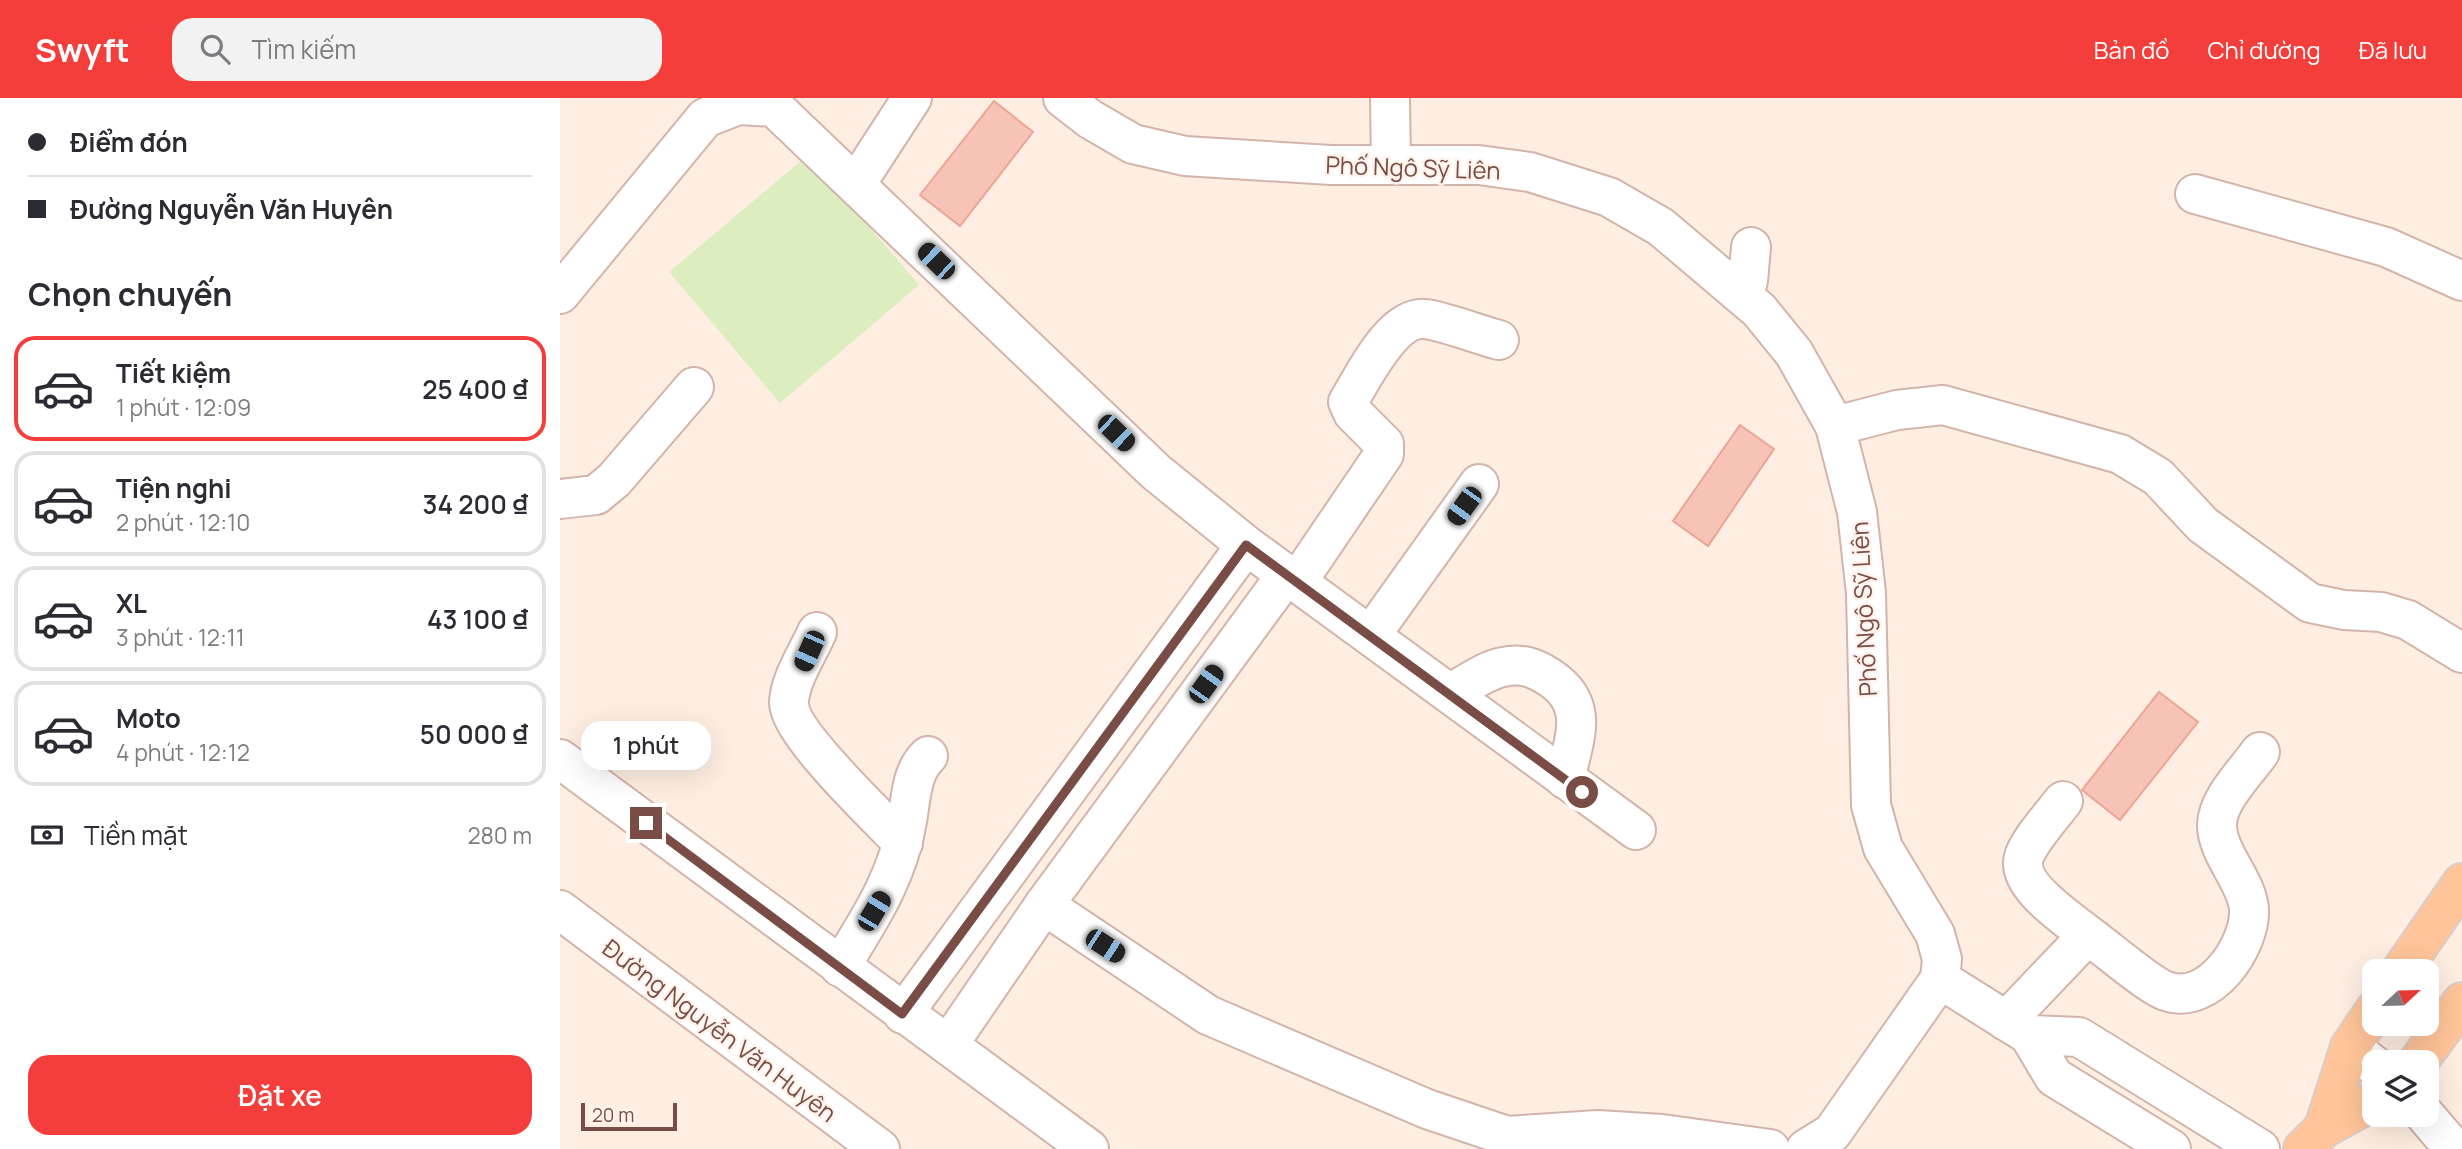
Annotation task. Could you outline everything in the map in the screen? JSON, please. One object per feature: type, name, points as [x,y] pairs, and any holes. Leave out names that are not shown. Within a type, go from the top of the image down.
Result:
[{"type":"main road","points":[[2409,959],[2462,884]]},
{"type":"main road","points":[[2427,1050],[2462,1002]]},
{"type":"main road","points":[[2313,1138],[2362,1056]]},
{"type":"main road","points":[[2313,1138],[2362,1108]]},
{"type":"street","points":[[856,184],[912,98]]},
{"type":"street","name":"Phố Ngô Sỹ Liên","points":[[1063,98],[1090,119],[1133,144],[1185,156],[1331,164],[1479,165],[1530,172],[1609,197],[1661,227],[1759,310],[1794,354],[1835,426],[1857,512],[1866,593],[1871,805],[1883,848],[1935,934],[1942,959],[1940,979]]},
{"type":"street","points":[[1390,98],[1391,164]]},
{"type":"street","points":[[560,294],[705,118],[738,106],[774,107],[1156,472],[1246,545],[1636,830]]},
{"type":"street","points":[[2195,194],[2386,247],[2462,281]]},
{"type":"street","points":[[1739,293],[1748,281],[1751,247]]},
{"type":"street","points":[[948,1045],[1044,905],[1384,454],[1384,444],[1353,413],[1348,402],[1389,337],[1405,324],[1423,319],[1499,340]]},
{"type":"street","points":[[560,499],[596,495],[614,480],[694,387]]},
{"type":"street","points":[[1835,426],[1897,410],[1943,405],[2120,454],[2158,477],[2203,525],[2310,603],[2344,611],[2381,612],[2408,620],[2462,653]]},
{"type":"street","points":[[1371,635],[1479,484]]},
{"type":"street","points":[[902,1014],[1246,545]]},
{"type":"street","points":[[817,632],[792,689],[791,715],[823,759],[903,843]]},
{"type":"street","points":[[1450,693],[1502,667],[1531,665],[1557,682],[1575,704],[1577,730],[1564,779]]},
{"type":"street","points":[[2063,801],[2024,856],[2023,870],[2031,887],[2088,935],[2166,991],[2183,992],[2204,987],[2225,972],[2247,935],[2249,907],[2217,826],[2221,808],[2260,752]]},
{"type":"street","points":[[840,967],[886,892],[903,843],[919,764],[928,756]]},
{"type":"street","points":[[560,759],[902,1014],[1089,1149]]},
{"type":"street","points":[[1044,905],[1208,1015],[1427,1109],[1507,1136],[1598,1130],[1662,1134],[1770,1149]]},
{"type":"street","name":"Đường Nguyễn Văn Huyên","points":[[560,910],[880,1149]]},
{"type":"street","points":[[2018,1028],[2088,935]]},
{"type":"street","points":[[1806,1149],[1832,1133],[1940,979],[2018,1028],[2054,1077],[2171,1149]]},
{"type":"street","points":[[2018,1028],[2079,1037],[2260,1149]]},
{"type":"street","points":[[2435,1127],[2454,1149]]},
{"type":"green space","points":[[808,155],[919,285],[780,403],[669,272]]},
{"type":"building","points":[[994,101],[1033,132],[960,226],[920,195]]},
{"type":"building","points":[[1740,425],[1774,449],[1708,546],[1673,521]]},
{"type":"building","points":[[2159,692],[2198,722],[2120,820],[2082,790]]},
{"type":"route","points":[[646,823],[902,1014],[1246,545],[1582,792]]}]
